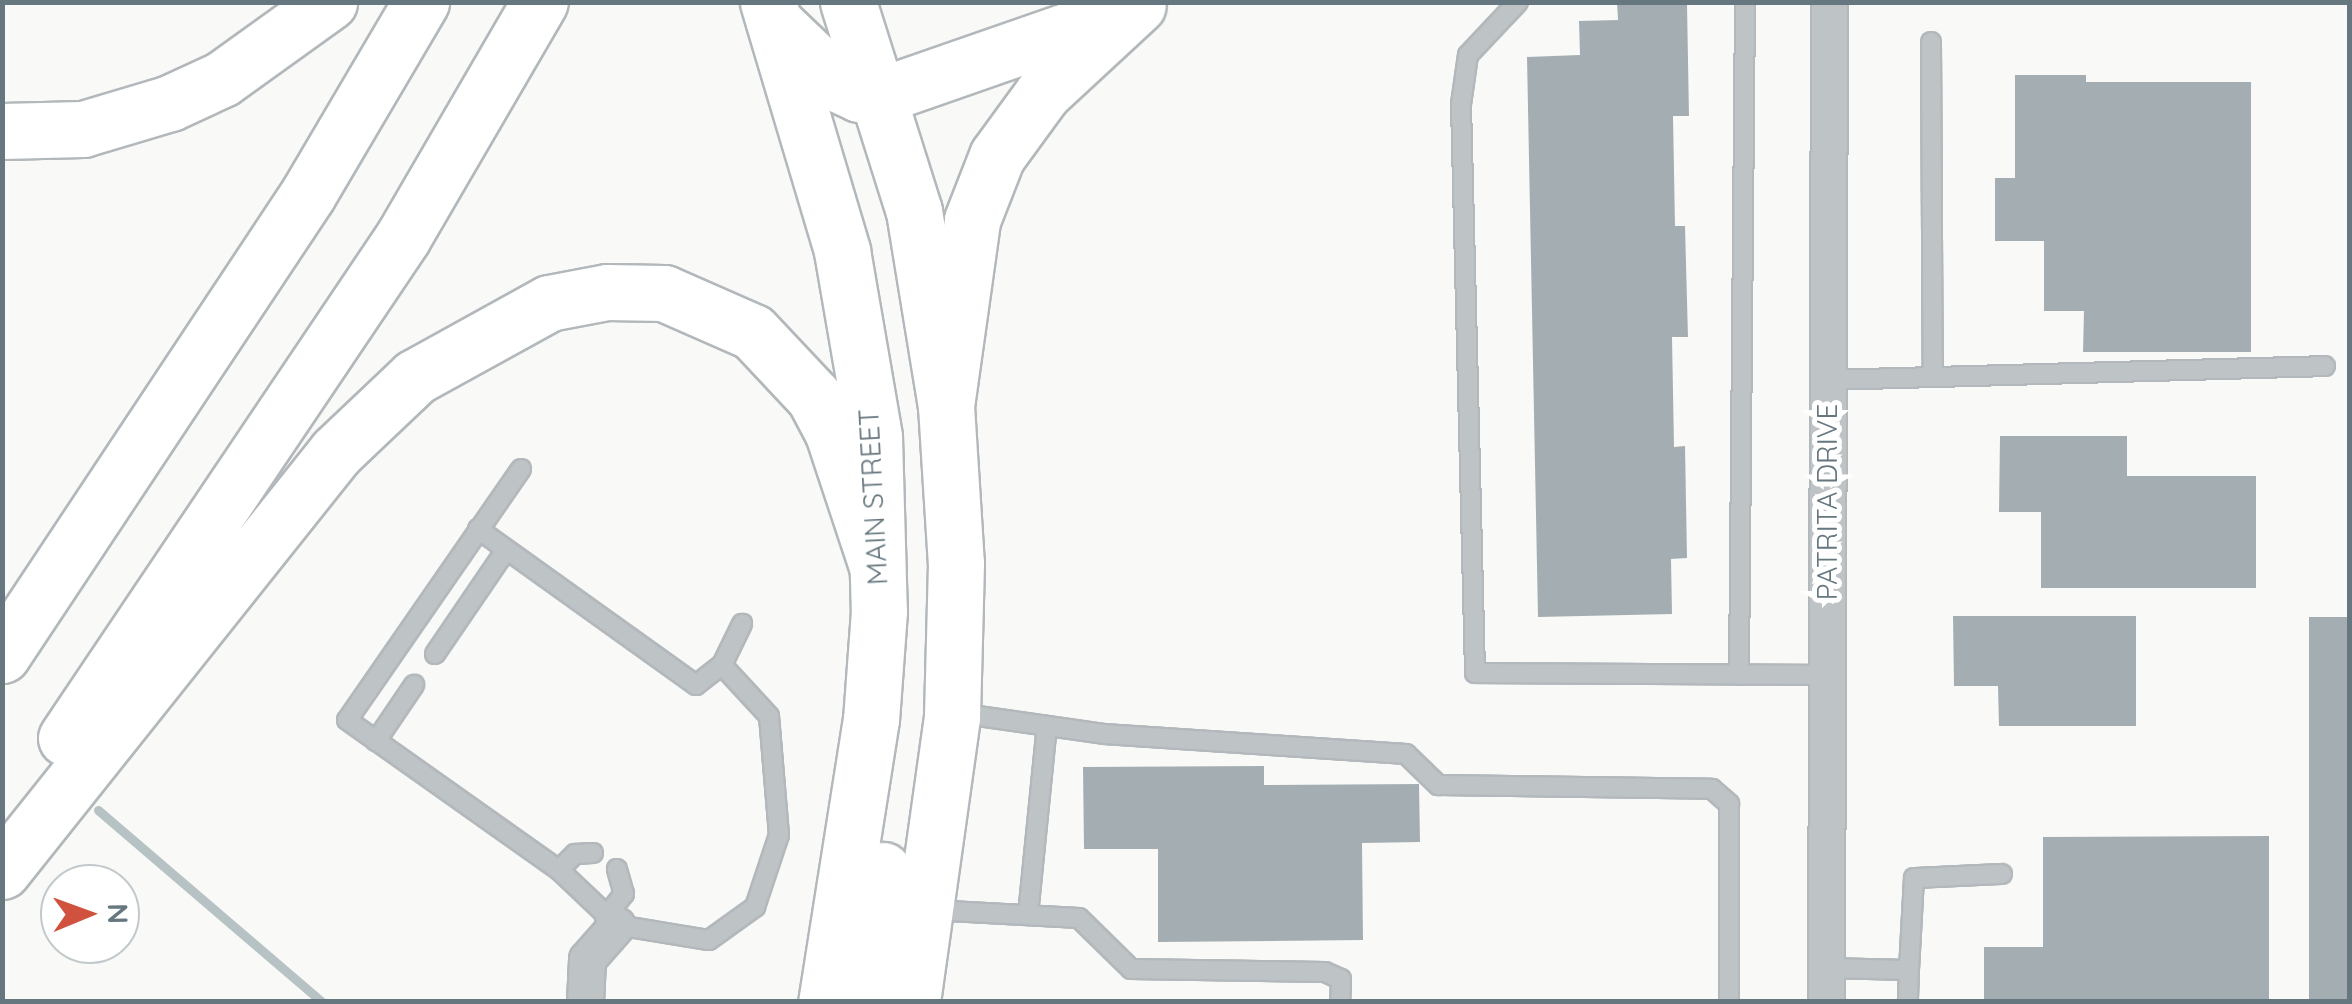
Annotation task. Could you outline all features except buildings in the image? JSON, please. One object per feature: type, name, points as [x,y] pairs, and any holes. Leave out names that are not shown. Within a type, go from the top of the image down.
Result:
[{"type":"main road","points":[[2,131],[84,128],[170,103],[222,79],[329,2]]},
{"type":"main road","points":[[2,655],[308,194],[421,2]]},
{"type":"main road","points":[[2,832],[404,237],[540,2]]},
{"type":"main road","points":[[848,2],[914,211],[946,406],[956,564],[952,712],[912,1002]]},
{"type":"main road","points":[[771,12],[840,86],[859,94],[879,96],[1142,4]]},
{"type":"main road","points":[[946,406],[972,220],[998,156],[1043,94],[1142,4]]},
{"type":"main road","name":"MAIN STREET","points":[[771,12],[842,251],[865,366],[874,437],[877,587],[871,719],[826,1002]]},
{"type":"main road","points":[[2,871],[336,452],[416,377],[549,304],[606,292],[664,292],[753,332],[814,397],[834,433],[877,587],[902,717],[867,1002]]},
{"type":"street","name":"PATRITA DRIVE","points":[[1826,985],[1828,2]]},
{"type":"street","points":[[585,1002],[587,959],[611,922]]},
{"type":"lane","points":[[1518,2],[1468,55],[1462,104],[1475,673],[1827,675]]},
{"type":"lane","points":[[1739,674],[1745,2]]},
{"type":"lane","points":[[1931,42],[1932,377]]},
{"type":"lane","points":[[1828,380],[2325,366]]},
{"type":"lane","points":[[521,469],[347,720],[559,870],[611,922],[709,940],[755,907],[779,835],[769,716],[722,665]]},
{"type":"lane","points":[[478,530],[696,685],[722,665],[742,624]]},
{"type":"lane","points":[[436,654],[506,550]]},
{"type":"lane","points":[[376,741],[414,686]]},
{"type":"lane","points":[[952,712],[1104,734],[1406,754],[1438,784],[1712,790],[1729,804],[1730,1002]]},
{"type":"lane","points":[[1028,915],[1047,726]]},
{"type":"lane","points":[[559,870],[575,854],[593,853]]},
{"type":"lane","points":[[611,922],[624,894],[617,870]]},
{"type":"lane","points":[[1908,1002],[1914,878],[2002,874]]},
{"type":"lane","points":[[926,910],[1079,918],[1131,969],[1325,972],[1340,979],[1340,1002]]},
{"type":"lane","points":[[1826,985],[1908,970]]},
{"type":"waterway","points":[[98,810],[322,1002]]}]
